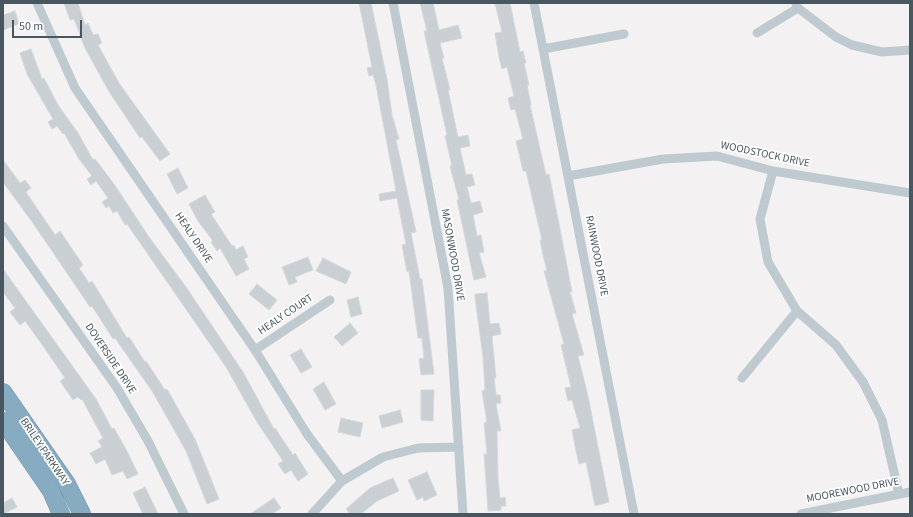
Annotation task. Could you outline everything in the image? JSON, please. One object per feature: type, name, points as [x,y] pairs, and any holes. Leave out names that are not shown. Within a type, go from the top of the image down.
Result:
[{"type":"highway","name":"BRILEY PARKWAY","points":[[3,392],[67,484],[82,514]]},
{"type":"highway","name":"BRILEY PARKWAY","points":[[3,421],[51,491],[61,514]]},
{"type":"street","name":"HEALY DRIVE","points":[[37,3],[75,88],[256,350],[307,434],[342,481]]},
{"type":"street","name":"MASONWOOD DRIVE","points":[[393,3],[448,288],[463,514]]},
{"type":"street","name":"RAINWOOD DRIVE","points":[[534,3],[634,514]]},
{"type":"street","points":[[757,33],[797,6],[836,37],[852,45],[882,52],[910,50]]},
{"type":"street","points":[[543,49],[624,34]]},
{"type":"street","name":"WOODSTOCK DRIVE","points":[[568,176],[663,159],[717,156],[773,171],[910,193]]},
{"type":"street","points":[[773,171],[760,220],[768,262],[797,311],[836,346],[863,382],[882,420],[899,494]]},
{"type":"street","name":"DOVERSIDE DRIVE","points":[[3,226],[118,388],[148,441],[184,514]]},
{"type":"street","name":"HEALY COURT","points":[[256,350],[330,300]]},
{"type":"street","points":[[742,378],[797,311]]},
{"type":"street","points":[[312,514],[319,504],[342,481],[383,457],[418,448],[459,447]]},
{"type":"street","name":"MOOREWOOD DRIVE","points":[[801,514],[910,492]]},
{"type":"building","points":[[64,3],[78,3],[85,25],[88,23],[93,35],[98,34],[102,43],[98,45],[119,83],[170,154],[160,161],[142,137],[140,138],[108,90],[85,48],[74,19],[70,20]]},
{"type":"building","points":[[359,3],[371,3],[387,79],[392,115],[399,139],[396,140],[416,232],[411,233],[420,279],[422,279],[434,374],[421,375],[419,359],[424,358],[422,338],[418,338],[409,271],[407,272],[402,245],[406,244],[397,198],[380,201],[379,194],[396,191],[376,85],[373,75],[369,76],[367,68],[372,67]]},
{"type":"building","points":[[420,3],[433,3],[439,30],[458,25],[462,38],[440,43],[458,137],[468,135],[470,146],[460,148],[466,175],[472,174],[475,185],[467,187],[471,203],[480,201],[483,212],[473,215],[477,236],[481,235],[484,252],[479,253],[486,277],[474,280],[457,200],[459,200],[450,166],[452,166],[445,136],[447,135],[424,31],[427,31]]},
{"type":"building","points":[[495,3],[510,3],[520,52],[523,51],[526,63],[524,63],[529,85],[527,85],[530,105],[546,175],[549,174],[560,229],[572,292],[570,292],[576,313],[572,314],[584,355],[578,356],[588,396],[609,502],[595,506],[586,462],[579,464],[576,451],[572,430],[580,428],[572,400],[568,401],[565,388],[571,387],[561,345],[564,344],[544,271],[547,271],[540,240],[542,240],[526,171],[523,171],[516,141],[523,139],[515,109],[511,110],[508,98],[514,96],[507,67],[502,69],[499,57],[495,33],[502,32]]},
{"type":"building","points":[[15,11],[19,24],[3,30],[3,15]]},
{"type":"building","points":[[31,49],[42,79],[44,78],[58,105],[78,133],[93,160],[95,159],[114,184],[149,237],[186,287],[243,372],[274,429],[275,428],[293,455],[295,453],[308,474],[298,481],[291,470],[285,474],[278,464],[283,461],[257,422],[226,367],[127,224],[125,225],[117,211],[113,213],[109,206],[106,208],[102,202],[108,198],[96,181],[91,185],[87,179],[92,176],[79,159],[64,133],[63,134],[57,126],[52,129],[48,122],[53,119],[27,74],[20,53]]},
{"type":"building","points":[[3,160],[20,183],[25,180],[31,188],[26,192],[55,235],[60,231],[83,265],[79,268],[89,283],[92,281],[127,338],[129,337],[165,390],[167,389],[195,439],[219,499],[207,504],[186,451],[152,391],[115,338],[113,339],[92,306],[90,307],[3,182]]},
{"type":"building","points":[[178,168],[188,188],[177,194],[167,174]]},
{"type":"building","points":[[205,195],[215,212],[211,214],[232,246],[234,245],[236,250],[243,246],[248,257],[244,259],[249,269],[236,276],[220,248],[217,251],[211,242],[213,241],[198,221],[189,204]]},
{"type":"building","points":[[308,257],[313,270],[295,277],[297,282],[289,285],[282,267]]},
{"type":"building","points":[[323,258],[351,272],[346,284],[316,271]]},
{"type":"building","points":[[3,269],[96,399],[112,429],[114,428],[128,453],[138,474],[127,479],[123,471],[112,475],[105,459],[96,464],[90,453],[102,447],[98,441],[103,438],[82,399],[81,400],[78,397],[73,400],[60,381],[65,378],[25,321],[20,325],[10,312],[15,308],[3,292]]},
{"type":"building","points":[[257,284],[277,300],[269,310],[249,294]]},
{"type":"building","points":[[487,293],[490,324],[499,323],[501,334],[492,336],[496,395],[500,395],[501,403],[496,404],[501,431],[497,431],[498,479],[500,498],[505,497],[506,506],[501,506],[501,510],[488,511],[484,454],[487,454],[484,423],[487,422],[482,391],[485,390],[483,357],[475,297],[475,294]]},
{"type":"building","points":[[358,297],[362,314],[351,317],[347,300]]},
{"type":"building","points":[[350,323],[358,333],[342,346],[334,337]]},
{"type":"building","points":[[301,349],[312,367],[301,373],[290,355]]},
{"type":"building","points":[[324,382],[336,404],[325,410],[313,389]]},
{"type":"building","points":[[421,390],[434,390],[433,421],[421,420]]},
{"type":"building","points":[[400,410],[403,422],[382,428],[379,416]]},
{"type":"building","points":[[341,418],[363,423],[360,437],[338,432]]},
{"type":"building","points":[[427,472],[437,495],[424,501],[423,497],[417,500],[408,480]]},
{"type":"building","points":[[393,478],[399,491],[377,501],[361,514],[350,514],[346,509],[370,488]]},
{"type":"building","points":[[145,487],[158,514],[143,514],[133,493]]},
{"type":"building","points":[[12,498],[17,507],[3,514],[3,503]]},
{"type":"building","points":[[274,498],[281,508],[272,514],[250,514]]}]
